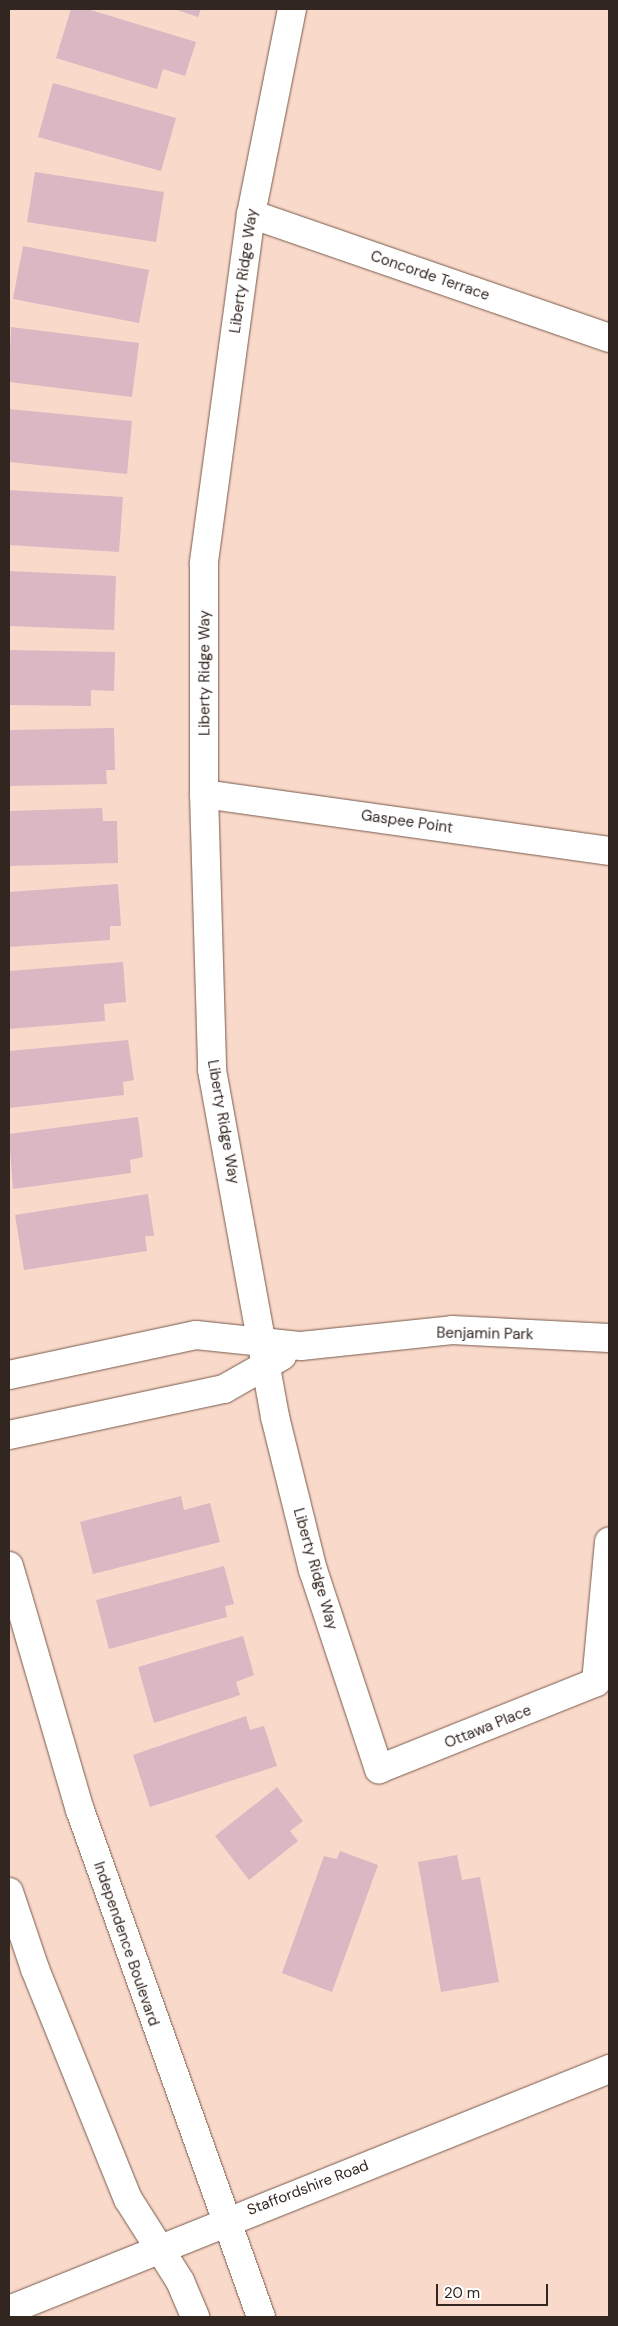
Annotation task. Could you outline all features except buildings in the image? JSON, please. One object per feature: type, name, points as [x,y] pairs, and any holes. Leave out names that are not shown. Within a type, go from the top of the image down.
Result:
[{"type":"street","name":"Liberty Ridge Way","points":[[292,9],[251,214],[204,562],[204,794],[212,1070],[265,1352],[313,1570],[379,1769]]},
{"type":"street","name":"Concorde Terrace","points":[[251,214],[609,338]]},
{"type":"street","name":"Gaspee Point","points":[[204,794],[609,850]]},
{"type":"street","name":"Benjamin Park","points":[[265,1352],[301,1346],[452,1330],[609,1338]]},
{"type":"street","points":[[9,1375],[196,1336],[265,1352]]},
{"type":"street","points":[[9,1435],[224,1389],[265,1352]]},
{"type":"street","name":"Ottawa Place","points":[[379,1769],[596,1682],[609,1542]]},
{"type":"street","name":"Independence Boulevard","points":[[9,1566],[80,1810],[223,2222],[261,2317]]},
{"type":"street","points":[[9,1892],[35,1969],[128,2199],[180,2281],[195,2317]]},
{"type":"street","name":"Staffordshire Road","points":[[9,2310],[223,2222],[609,2069]]}]
